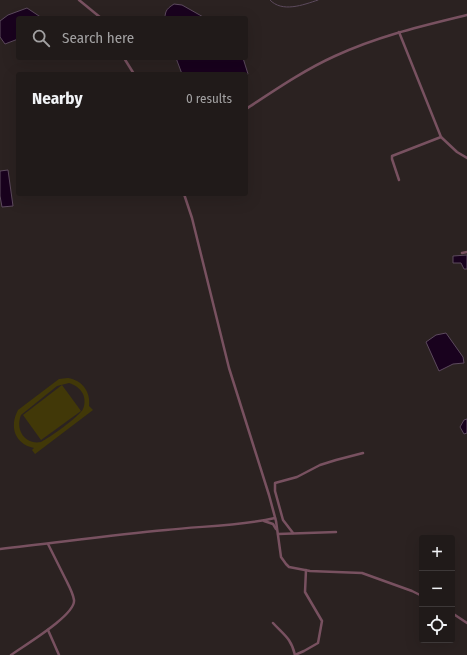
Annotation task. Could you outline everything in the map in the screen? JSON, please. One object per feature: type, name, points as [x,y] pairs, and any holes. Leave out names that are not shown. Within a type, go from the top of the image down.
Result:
[{"type":"street","points":[[80,0],[99,16]]},
{"type":"street","points":[[248,108],[300,74],[330,58],[388,35],[467,15]]},
{"type":"street","points":[[399,32],[440,137],[457,152],[467,158]]},
{"type":"street","points":[[125,60],[133,72]]},
{"type":"street","points":[[399,180],[392,156],[440,137]]},
{"type":"street","points":[[185,196],[192,218],[228,368],[269,495],[275,518],[281,557],[289,567],[306,570],[362,573],[419,594]]},
{"type":"street","points":[[462,253],[467,252]]},
{"type":"street","points":[[293,533],[283,520],[275,491],[275,483],[297,477],[320,465],[363,454]]},
{"type":"street","points":[[0,549],[178,528],[251,523],[275,518]]},
{"type":"street","points":[[261,521],[273,524],[277,532]]},
{"type":"street","points":[[277,532],[336,532]]},
{"type":"street","points":[[11,655],[48,630],[70,612],[74,605],[74,600],[48,544]]},
{"type":"street","points":[[273,622],[292,643],[295,655],[318,643],[322,621],[305,592],[306,570]]},
{"type":"street","points":[[455,615],[467,623]]},
{"type":"street","points":[[48,630],[59,655]]},
{"type":"shaded area","points":[[174,4],[182,5],[201,16],[165,16],[167,10]]},
{"type":"shaded area","points":[[27,8],[39,16],[16,16],[16,40],[5,44],[0,37],[0,21],[8,15]]},
{"type":"shaded area","points":[[177,60],[244,60],[247,72],[181,72]]},
{"type":"shaded area","points":[[8,170],[13,206],[2,207],[0,196],[0,171]]},
{"type":"shaded area","points":[[467,255],[467,269],[464,269],[461,263],[453,263],[453,256]]},
{"type":"shaded area","points":[[446,333],[463,357],[464,363],[453,364],[439,371],[426,342],[436,335]]},
{"type":"shaded area","points":[[59,379],[73,379],[81,384],[89,396],[89,406],[93,410],[35,454],[32,450],[34,448],[27,446],[18,439],[14,428],[15,416],[18,410]],"holes":[[[69,383],[79,388],[84,396],[84,406],[81,412],[64,427],[41,442],[26,439],[20,431],[19,421],[21,415],[57,386]]]},
{"type":"shaded area","points":[[62,385],[81,411],[41,440],[23,415]]},
{"type":"shaded area","points":[[467,419],[467,433],[464,434],[460,427],[464,420]]},
{"type":"waterway","points":[[270,0],[275,4],[287,7],[299,6],[318,0]]}]
